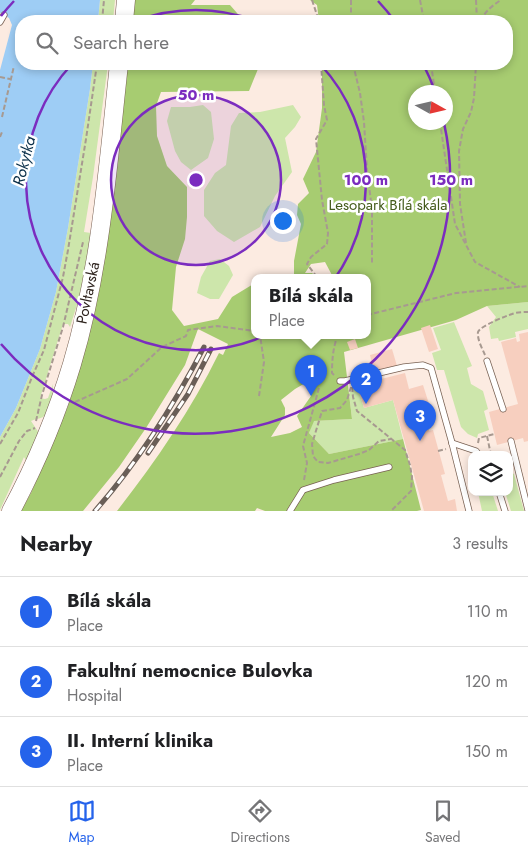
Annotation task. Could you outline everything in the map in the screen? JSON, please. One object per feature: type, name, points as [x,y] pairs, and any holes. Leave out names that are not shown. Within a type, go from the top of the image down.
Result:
[{"type":"main road","points":[[125,15],[126,0]]},
{"type":"main road","name":"Povltavská","points":[[11,511],[36,459],[62,396],[84,316],[100,226],[118,70]]},
{"type":"lane","points":[[0,22],[4,15]]},
{"type":"lane","points":[[487,360],[503,409]]},
{"type":"lane","points":[[340,381],[404,367],[423,365],[431,368],[469,511]]},
{"type":"lane","points":[[511,441],[528,510]]},
{"type":"lane","points":[[452,443],[477,451]]},
{"type":"lane","points":[[290,511],[303,490],[334,480],[389,467]]},
{"type":"lane","points":[[500,496],[505,511]]},
{"type":"path","points":[[103,15],[104,0]]},
{"type":"path","points":[[312,0],[317,15]]},
{"type":"path","points":[[351,0],[351,15]]},
{"type":"path","points":[[420,0],[423,15]]},
{"type":"path","points":[[476,0],[477,15]]},
{"type":"path","points":[[485,15],[493,5],[501,0]]},
{"type":"path","points":[[2,116],[14,66]]},
{"type":"path","points":[[0,444],[18,412],[44,350],[68,250],[96,70]]},
{"type":"path","points":[[315,274],[307,264],[311,257],[326,244],[328,233],[322,200],[316,139],[328,120],[324,105],[321,70]]},
{"type":"path","points":[[354,70],[364,122],[372,209],[372,264]]},
{"type":"path","points":[[432,70],[434,85]]},
{"type":"path","points":[[466,245],[460,204],[459,151],[463,129],[474,98],[476,70]]},
{"type":"path","points":[[0,77],[10,79]]},
{"type":"path","points":[[0,102],[5,103]]},
{"type":"path","points":[[441,130],[455,224],[474,262],[520,287]]},
{"type":"path","points":[[0,137],[2,132]]},
{"type":"path","points":[[0,477],[19,441],[27,431],[34,428],[63,327],[83,241]]},
{"type":"path","points":[[371,314],[456,294],[528,286]]},
{"type":"path","points":[[487,360],[479,338],[478,332],[480,329],[497,320],[514,314],[528,312]]},
{"type":"path","points":[[74,402],[127,379],[162,346],[186,336],[188,330],[217,326],[251,330]]},
{"type":"path","points":[[63,327],[67,328]]},
{"type":"path","points":[[259,396],[264,362],[261,339]]},
{"type":"path","points":[[336,339],[332,373],[340,381]]},
{"type":"path","points":[[391,439],[379,441],[369,450],[359,454],[328,463],[318,462],[313,456],[312,444],[322,411],[340,408],[347,400],[352,385],[357,411],[391,439],[404,450],[410,465],[412,477],[411,491],[392,511]]},
{"type":"path","points":[[303,490],[306,463],[303,446],[319,388]]},
{"type":"path","points":[[42,395],[46,396]]},
{"type":"path","points":[[479,438],[494,434]]},
{"type":"path","points":[[487,436],[490,451]]},
{"type":"path","points":[[438,451],[442,450]]},
{"type":"green space","points":[[100,0],[115,0],[114,15],[99,15]]},
{"type":"green space","points":[[134,0],[195,0],[191,5],[230,5],[239,15],[133,15]]},
{"type":"green space","name":"Lesopark Bílá skála","points":[[310,0],[528,0],[528,302],[487,306],[456,320],[344,352],[352,419],[314,421],[309,433],[329,454],[403,439],[421,510],[265,511],[257,508],[255,511],[117,511],[172,435],[197,395],[219,353],[223,355],[228,344],[198,329],[185,365],[146,428],[119,467],[83,511],[21,511],[31,493],[68,406],[105,250],[127,70],[258,70],[249,91],[161,92],[156,106],[157,136],[167,166],[187,187],[185,239],[176,267],[172,310],[184,326],[218,319],[232,297],[251,285],[251,339],[371,339],[371,274],[331,274],[325,262],[311,264],[305,273],[313,274],[294,274],[294,261],[301,224],[297,215],[298,204],[309,193],[303,179],[316,152],[322,108],[322,70],[513,70],[513,15],[318,15],[317,5]],"holes":[[[307,382],[312,385],[311,396],[297,416],[302,427],[290,433],[271,437],[285,415],[285,408],[281,400]]]},
{"type":"green space","points":[[92,70],[107,70],[84,232],[91,233],[82,289],[70,327],[68,324],[63,324],[40,398],[48,398],[53,384],[50,407],[43,417],[31,421],[39,433],[27,462],[24,457],[0,510],[0,437],[16,408],[40,349],[56,292]]},
{"type":"green space","points":[[203,105],[211,112],[214,139],[208,158],[191,170],[181,162],[175,151],[167,121],[171,107]]},
{"type":"green space","points":[[293,105],[301,117],[285,138],[292,172],[275,196],[260,227],[234,242],[217,231],[204,216],[204,190],[215,173],[226,165],[231,126],[239,113],[260,112]]},
{"type":"green space","points":[[220,259],[229,266],[233,275],[219,299],[210,299],[197,293],[201,277],[210,261]]},
{"type":"green space","points":[[528,302],[528,329],[515,332],[516,337],[499,341],[498,338],[491,339],[489,327],[496,317],[487,306]]},
{"type":"green space","points":[[454,322],[472,366],[467,368],[471,384],[483,391],[488,409],[484,411],[489,430],[478,434],[477,438],[468,434],[461,427],[444,370],[437,370],[432,353],[441,350],[433,328]]},
{"type":"green space","points":[[357,385],[364,408],[393,400],[403,439],[329,454],[309,433],[313,421],[352,419],[349,393]]},
{"type":"green space","points":[[513,473],[524,511],[511,511],[506,496],[513,496]]},
{"type":"green space","points":[[479,496],[493,496],[498,511],[482,511]]},
{"type":"water","name":"Rokytka","points":[[0,0],[100,0],[99,15],[15,15],[15,70],[92,70],[68,228],[56,292],[40,349],[16,408],[0,437],[0,70],[12,25],[9,18],[0,13]]},
{"type":"building","points":[[430,325],[438,349],[429,352],[421,328]]},
{"type":"building","points":[[528,332],[528,441],[524,442],[523,438],[497,445],[489,412],[518,404],[501,342],[516,338],[517,342],[520,341],[519,334]]},
{"type":"building","points":[[355,339],[358,348],[350,350],[347,342]]},
{"type":"building","points":[[392,349],[397,366],[374,372],[370,355]]},
{"type":"building","points":[[405,373],[409,389],[423,385],[429,404],[422,405],[429,431],[433,430],[445,474],[441,475],[448,501],[455,499],[457,511],[424,511],[393,400],[364,408],[357,385]]},
{"type":"railway","points":[[95,511],[126,473],[154,432],[204,347]]},
{"type":"railway","points":[[148,453],[188,394],[211,349]]},
{"type":"place","name":"Bílá skála","points":[[311,396]]},
{"type":"place","name":"Fakultní nemocnice Bulovka","points":[[366,404]]},
{"type":"place","name":"II. Interní klinika","points":[[420,441]]}]
